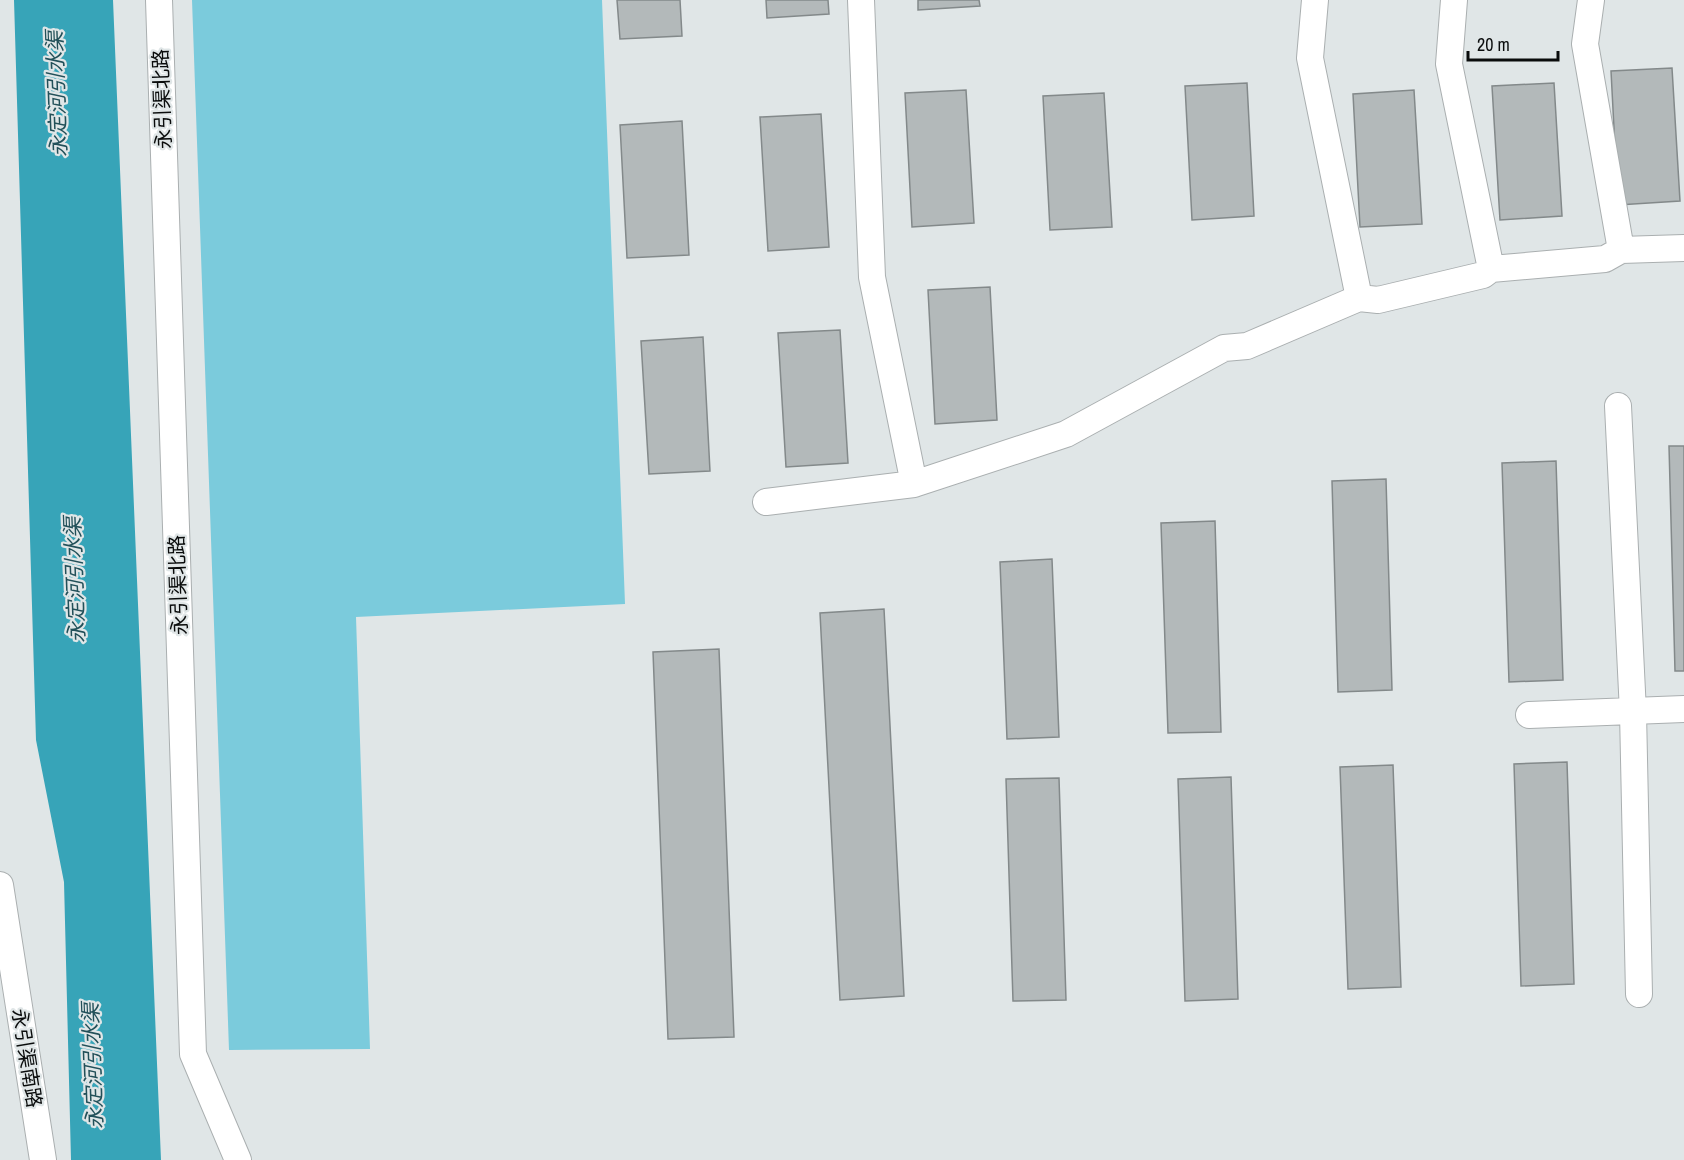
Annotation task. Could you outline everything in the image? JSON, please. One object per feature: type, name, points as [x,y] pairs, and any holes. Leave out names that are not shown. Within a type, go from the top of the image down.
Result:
[{"type":"street","name":"永引渠北路","points":[[159,0],[193,1054],[238,1160]]},
{"type":"street","points":[[861,0],[872,277],[914,484]]},
{"type":"street","points":[[1315,0],[1310,58],[1359,298]]},
{"type":"street","points":[[1454,0],[1449,63],[1491,269]]},
{"type":"street","points":[[1591,0],[1585,44],[1621,250]]},
{"type":"street","points":[[766,502],[914,484],[1066,434],[1224,348],[1246,346],[1359,298],[1378,300],[1483,275],[1491,269],[1605,259],[1621,250],[1684,248]]},
{"type":"street","points":[[1618,406],[1633,712],[1639,994]]},
{"type":"street","points":[[1529,715],[1684,709]]},
{"type":"street","name":"永引渠南路","points":[[0,885],[43,1160]]},
{"type":"shaded area","points":[[192,0],[602,0],[625,604],[356,617],[370,1049],[229,1050]]},
{"type":"water","name":"永定河引水渠","points":[[14,0],[113,0],[161,1160],[71,1160],[64,882],[36,740]]},
{"type":"building","points":[[617,0],[680,0],[682,36],[620,39]]},
{"type":"building","points":[[766,0],[828,0],[829,14],[767,18]]},
{"type":"building","points":[[918,0],[979,0],[980,6],[918,10]]},
{"type":"building","points":[[1672,68],[1680,201],[1618,205],[1611,71]]},
{"type":"building","points":[[1247,83],[1254,216],[1192,220],[1185,86]]},
{"type":"building","points":[[1554,83],[1562,216],[1500,220],[1492,86]]},
{"type":"building","points":[[966,90],[974,223],[912,227],[905,93]]},
{"type":"building","points":[[1414,90],[1422,224],[1360,227],[1353,94]]},
{"type":"building","points":[[1104,93],[1112,227],[1050,230],[1043,96]]},
{"type":"building","points":[[821,114],[829,247],[768,251],[760,117]]},
{"type":"building","points":[[682,121],[689,255],[627,258],[620,125]]},
{"type":"building","points":[[990,287],[997,420],[935,424],[928,290]]},
{"type":"building","points":[[840,330],[848,463],[786,467],[778,333]]},
{"type":"building","points":[[703,337],[710,471],[649,474],[641,341]]},
{"type":"building","points":[[1669,446],[1684,446],[1684,671],[1675,671]]},
{"type":"building","points":[[1556,461],[1563,680],[1509,682],[1502,463]]},
{"type":"building","points":[[1386,479],[1392,690],[1338,692],[1332,481]]},
{"type":"building","points":[[1215,521],[1221,732],[1168,733],[1161,523]]},
{"type":"building","points":[[1052,559],[1059,737],[1007,739],[1000,562]]},
{"type":"building","points":[[884,609],[904,996],[840,1000],[820,613]]},
{"type":"building","points":[[719,649],[734,1037],[668,1039],[653,652]]},
{"type":"building","points":[[1567,762],[1574,984],[1521,986],[1514,764]]},
{"type":"building","points":[[1393,765],[1401,987],[1348,989],[1340,767]]},
{"type":"building","points":[[1231,777],[1238,999],[1185,1001],[1178,779]]},
{"type":"building","points":[[1059,778],[1066,1000],[1013,1001],[1006,779]]}]
